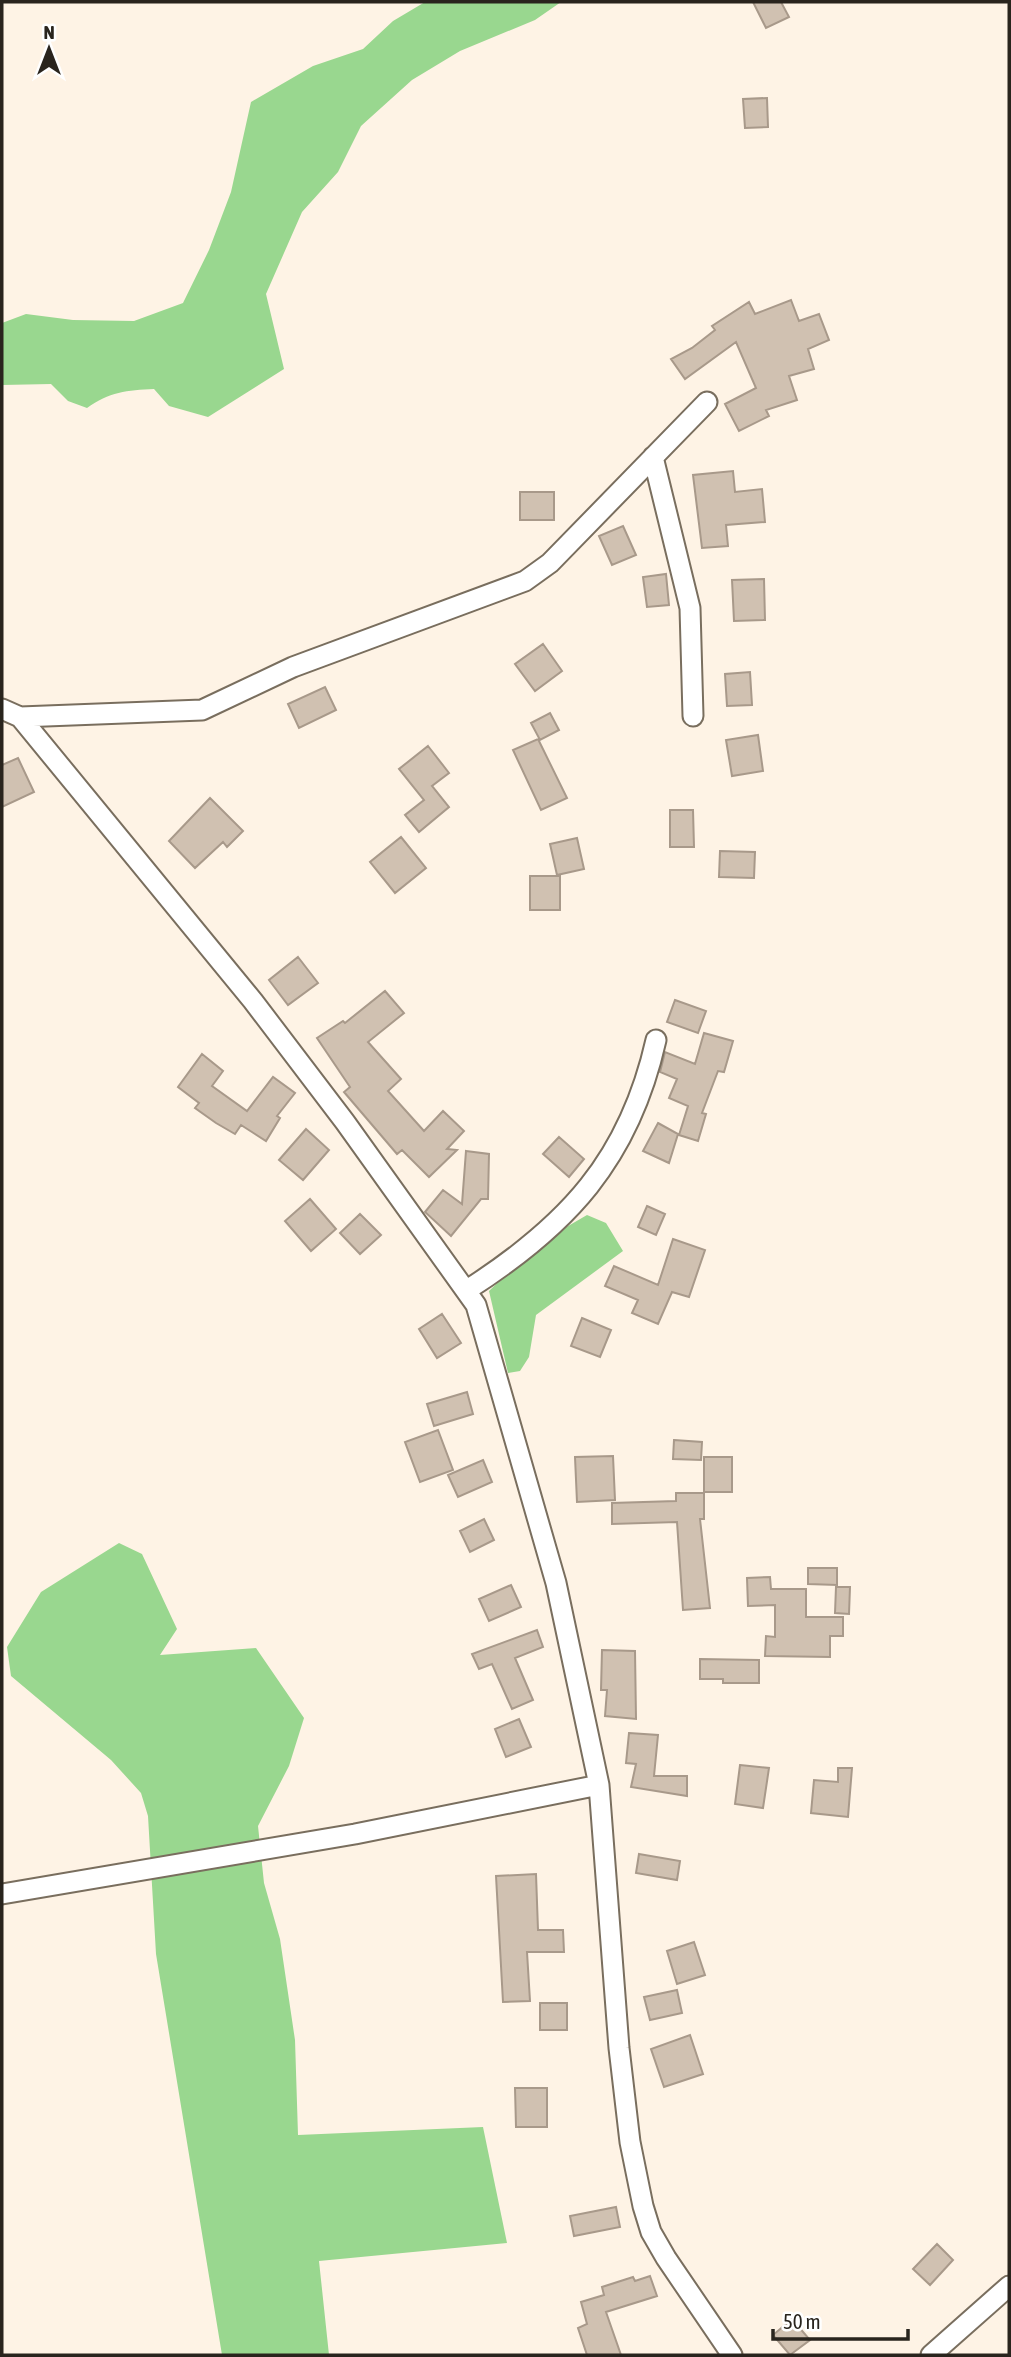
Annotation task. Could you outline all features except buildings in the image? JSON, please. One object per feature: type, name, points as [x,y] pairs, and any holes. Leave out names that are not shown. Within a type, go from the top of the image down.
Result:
[{"type":"street","points":[[2,709],[20,717],[202,710],[293,667],[509,588],[536,575],[550,562],[707,402]]},
{"type":"street","points":[[653,457],[690,608],[693,716]]},
{"type":"street","points":[[20,717],[253,1001],[467,1290],[483,1321],[556,1583],[599,1785],[619,2048],[630,2142],[643,2206],[651,2232],[666,2258],[732,2355]]},
{"type":"street","points":[[467,1290],[514,1260],[572,1208],[631,1119],[648,1075],[656,1040]]},
{"type":"street","points":[[2,1894],[342,1836],[599,1785]]},
{"type":"street","points":[[931,2355],[1009,2286]]},
{"type":"green space","points":[[425,2],[561,2],[535,20],[460,51],[412,80],[361,126],[338,172],[302,212],[266,294],[284,369],[208,417],[169,406],[154,389],[119,393],[103,398],[87,408],[68,401],[51,384],[2,385],[2,323],[26,314],[73,320],[134,321],[183,303],[209,250],[231,192],[251,102],[313,66],[363,49],[393,21]]},
{"type":"green space","points":[[587,1215],[606,1223],[623,1251],[536,1315],[529,1357],[520,1371],[508,1373],[489,1291],[539,1243]]},
{"type":"green space","points":[[119,1543],[142,1554],[177,1629],[160,1655],[256,1648],[304,1718],[289,1766],[258,1826],[264,1883],[280,1939],[295,2040],[298,2135],[483,2127],[507,2243],[319,2261],[329,2355],[222,2355],[156,1954],[148,1816],[141,1793],[111,1760],[11,1676],[7,1647],[41,1592]]}]
